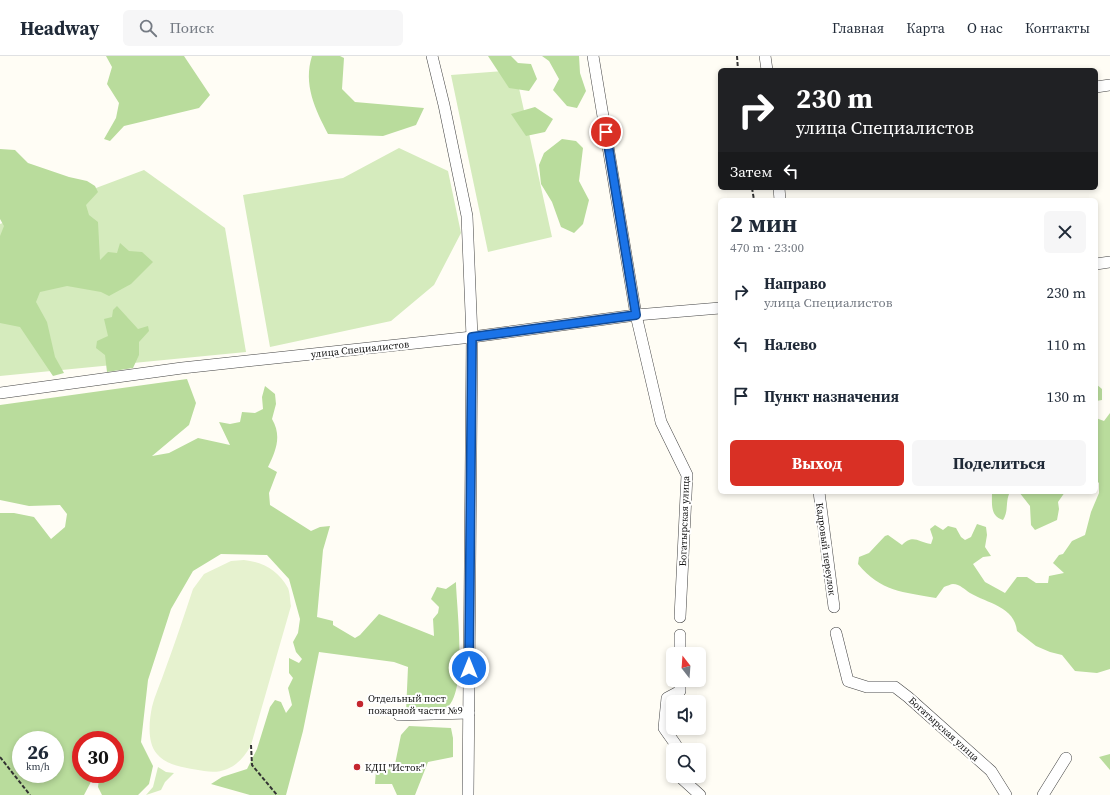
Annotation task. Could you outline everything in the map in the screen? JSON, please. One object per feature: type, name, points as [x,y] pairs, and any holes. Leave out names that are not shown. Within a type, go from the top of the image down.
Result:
[{"type":"street","points":[[432,56],[444,105],[467,216],[472,337],[468,795]]},
{"type":"street","name":"Богатырская улица","points":[[593,56],[636,315],[661,422],[687,475],[680,616]]},
{"type":"street","points":[[765,56],[767,68]]},
{"type":"street","points":[[1098,87],[1110,85]]},
{"type":"street","points":[[1098,264],[1110,262]]},
{"type":"street","name":"улица Специалистов","points":[[0,393],[182,368],[472,337],[636,315],[718,308]]},
{"type":"street","name":"Кадровый переулок","points":[[819,494],[834,607]]},
{"type":"street","name":"Богатырская улица","points":[[836,633],[848,681],[867,686],[895,687],[991,771],[1006,795]]},
{"type":"street","points":[[680,635],[680,647]]},
{"type":"street","points":[[675,743],[664,728],[667,698],[680,691],[680,687]]},
{"type":"street","points":[[399,715],[469,713]]},
{"type":"street","points":[[1043,795],[1066,758]]},
{"type":"street","points":[[687,783],[700,795]]},
{"type":"path","points":[[737,56],[738,68]]},
{"type":"path","points":[[251,745],[252,765],[277,795]]},
{"type":"path","points":[[0,757],[30,795]]},
{"type":"green space","points":[[106,56],[184,56],[210,95],[199,108],[124,126],[110,141],[104,139],[116,118],[119,103],[107,84],[112,67]]},
{"type":"green space","points":[[312,56],[340,56],[344,58],[342,89],[355,102],[424,108],[416,125],[383,136],[328,134],[312,96],[309,76]]},
{"type":"green space","points":[[488,56],[511,56],[518,63],[531,64],[537,79],[529,91],[509,88]]},
{"type":"green space","points":[[542,56],[579,56],[580,73],[586,91],[577,108],[567,106],[553,90],[559,79],[549,61]]},
{"type":"green space","points":[[515,70],[552,237],[488,252],[451,75]]},
{"type":"green space","points":[[535,107],[553,119],[545,132],[526,136],[511,114]]},
{"type":"green space","points":[[562,139],[576,141],[583,148],[579,181],[589,200],[583,224],[574,233],[561,227],[552,202],[541,184],[539,165],[544,153]]},
{"type":"green space","points":[[399,148],[448,171],[461,233],[434,285],[391,321],[270,347],[243,195],[343,178]]},
{"type":"green space","points":[[0,149],[15,150],[28,163],[69,177],[87,181],[95,186],[98,192],[86,205],[89,215],[98,222],[100,260],[108,252],[117,253],[120,243],[129,251],[142,252],[153,262],[131,284],[109,296],[101,292],[67,286],[40,292],[36,302],[47,322],[55,357],[64,373],[53,376],[20,327],[0,323],[0,236],[4,226],[0,219]]},
{"type":"green space","points":[[144,170],[225,228],[246,352],[0,376],[0,224]]},
{"type":"green space","points":[[117,306],[138,329],[148,326],[149,331],[139,342],[139,355],[133,368],[107,372],[105,355],[96,348],[97,341],[108,336],[104,319],[112,317],[113,310]]},
{"type":"green space","points":[[187,379],[196,403],[189,425],[152,456],[169,453],[198,438],[230,445],[219,422],[230,424],[240,422],[242,412],[255,413],[263,409],[262,397],[265,386],[275,394],[276,404],[272,419],[277,431],[277,443],[268,467],[277,472],[269,493],[270,505],[311,531],[320,527],[330,526],[323,550],[317,617],[333,621],[333,625],[355,638],[360,635],[379,614],[434,636],[433,619],[438,613],[439,607],[431,599],[437,587],[446,589],[456,582],[460,652],[456,690],[451,703],[442,710],[438,711],[406,712],[408,667],[394,662],[319,652],[303,731],[286,795],[250,795],[211,784],[222,777],[247,769],[257,749],[270,707],[275,700],[281,702],[286,713],[292,705],[288,688],[293,678],[289,673],[289,658],[299,663],[302,659],[296,652],[293,642],[298,633],[300,619],[289,579],[267,555],[221,554],[193,571],[171,609],[148,680],[141,742],[153,766],[149,784],[138,795],[102,795],[98,787],[98,783],[124,783],[124,731],[72,731],[72,783],[90,783],[84,795],[0,795],[0,513],[14,513],[34,517],[51,539],[65,527],[67,514],[60,505],[29,506],[0,500],[0,405]]},
{"type":"green space","points":[[1098,386],[1102,389],[1102,400],[1098,401]]},
{"type":"green space","points":[[1110,413],[1110,669],[1097,673],[1075,671],[1062,655],[1036,646],[1017,631],[1015,623],[1006,611],[970,593],[956,584],[944,587],[936,598],[903,592],[875,580],[858,564],[859,557],[869,553],[885,536],[888,535],[902,545],[913,539],[931,544],[933,538],[930,529],[935,525],[943,530],[948,526],[956,528],[961,537],[965,540],[971,537],[977,524],[986,527],[987,535],[985,547],[991,556],[983,557],[973,564],[985,582],[1005,593],[1017,577],[1027,577],[1036,583],[1048,583],[1049,576],[1064,573],[1053,563],[1059,555],[1063,554],[1072,541],[1085,535],[1091,512],[1099,493],[1098,419],[1104,421]]},
{"type":"green space","points":[[992,494],[1009,494],[1006,513],[1003,520],[996,516],[992,505]]},
{"type":"green space","points":[[1021,494],[1064,494],[1058,502],[1059,509],[1057,520],[1035,530],[1031,525],[1030,506]]},
{"type":"green space","points":[[244,560],[264,565],[280,576],[288,588],[291,606],[251,745],[247,752],[238,763],[226,770],[212,772],[185,768],[167,762],[157,754],[154,749],[150,738],[152,707],[193,589],[204,574],[231,561]]},
{"type":"green space","points":[[409,726],[451,728],[453,738],[453,757],[428,762],[415,795],[397,795],[392,784],[375,784],[376,770],[394,769],[401,735]]},
{"type":"green space","points":[[1110,754],[1110,770],[1099,757]]},
{"type":"green space","points":[[158,767],[166,772],[174,773],[165,782],[161,790],[146,795],[153,787]]},
{"type":"place","name":"Отдельный пост пожарной части №9","points":[[360,704]]},
{"type":"place","name":"КДЦ \"Исток\"","points":[[357,767]]},
{"type":"route","points":[[469,668],[472,337],[636,315],[606,132]]}]
